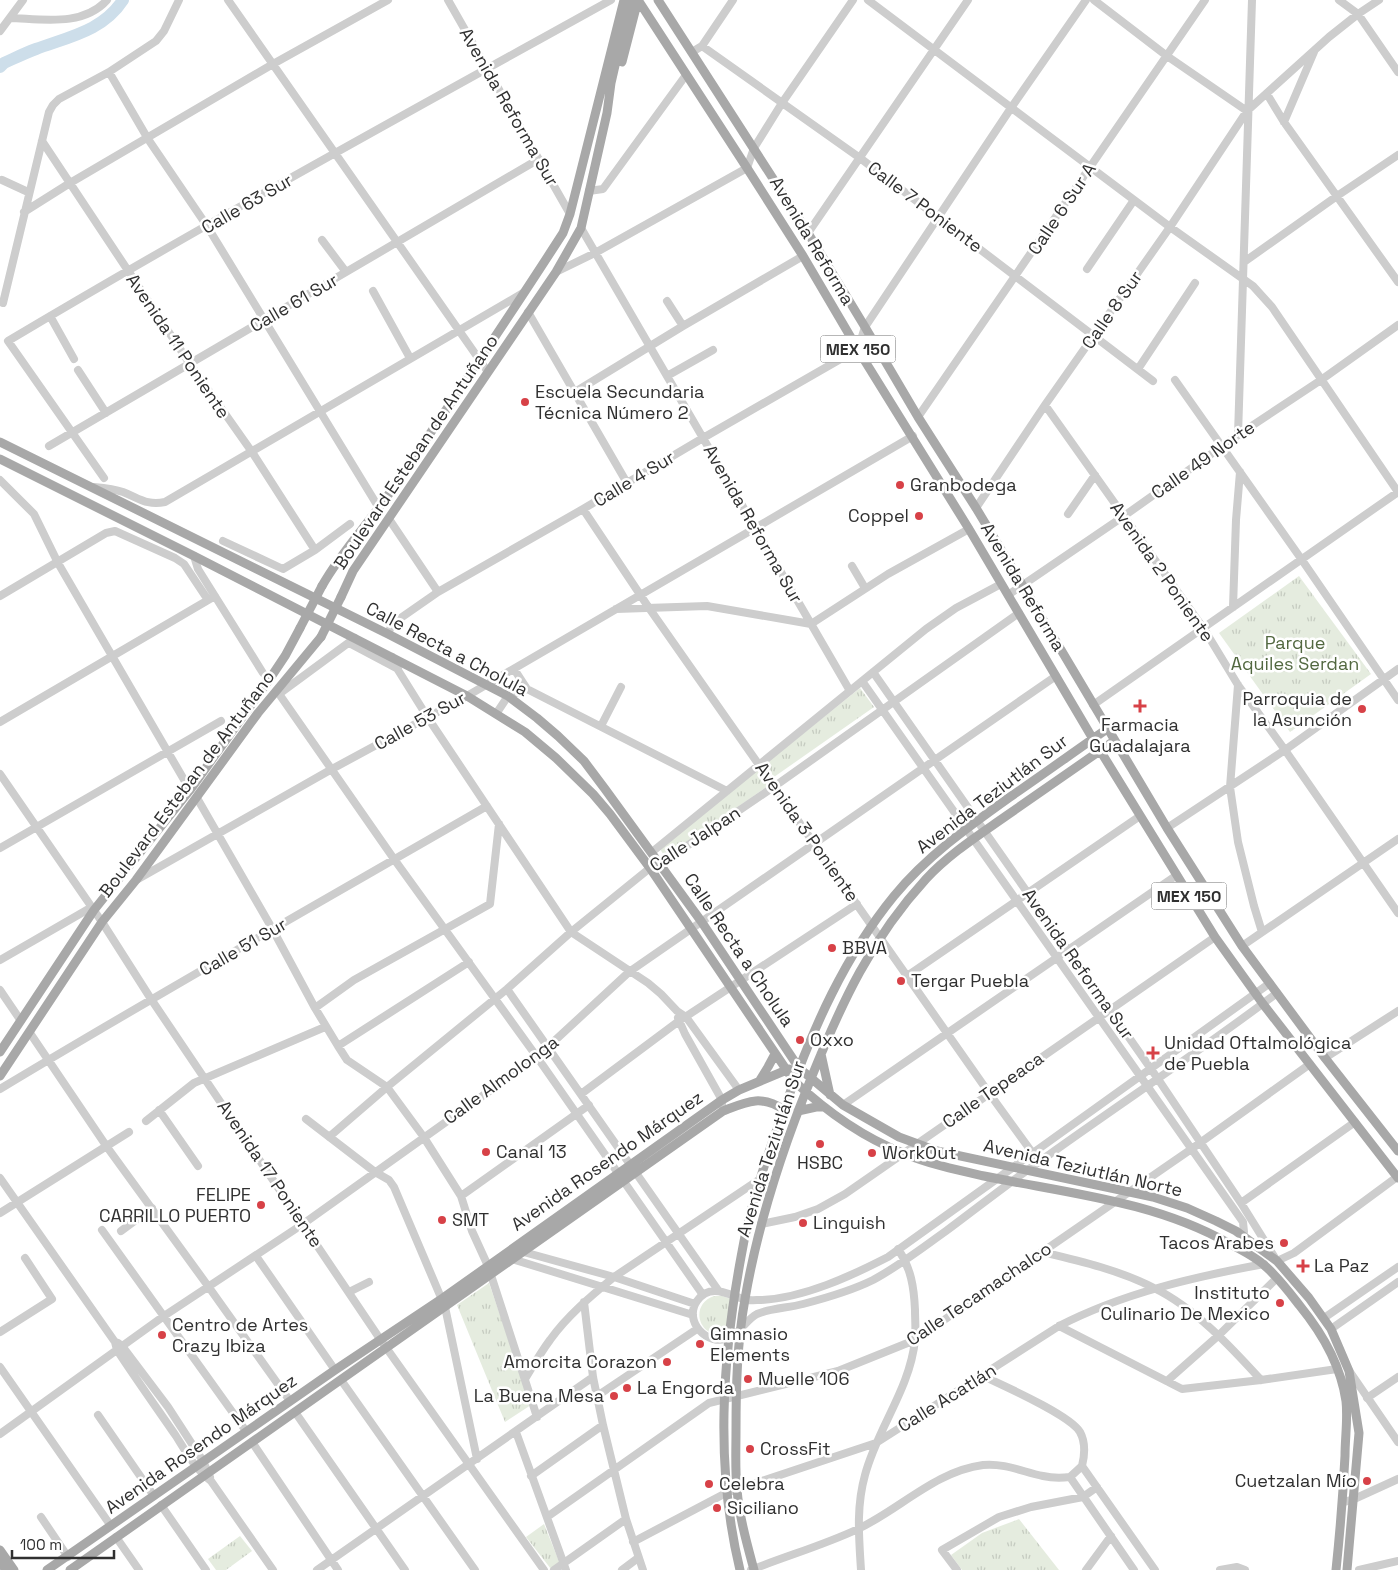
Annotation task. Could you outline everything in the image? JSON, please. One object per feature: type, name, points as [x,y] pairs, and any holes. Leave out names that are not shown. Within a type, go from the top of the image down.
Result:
[{"type":"main road","points":[[596,109],[595,93],[619,0]]},
{"type":"main road","name":"Boulevard Esteban de Antuñano","points":[[0,1076],[102,922],[136,880],[258,713],[278,693],[320,637],[353,570],[389,520],[556,272],[581,228],[606,113],[607,83],[624,0]]},
{"type":"main road","name":"Boulevard Esteban de Antuñano","points":[[0,1052],[22,1021],[93,909],[190,790],[269,680],[285,656],[335,563],[379,508],[480,361],[563,232],[570,214],[596,109],[607,83],[630,0]]},
{"type":"main road","points":[[606,113],[616,86],[638,0]]},
{"type":"main road","name":"Avenida Reforma","points":[[638,0],[803,256],[969,529],[1100,751],[1215,937],[1263,1004],[1398,1178]]},
{"type":"main road","name":"Avenida Reforma","points":[[658,0],[808,233],[918,417],[1023,586],[1114,741],[1242,946],[1325,1058],[1398,1151]]},
{"type":"main road","name":"Calle Recta a Cholula","points":[[0,442],[388,634],[508,696],[558,736],[584,761],[701,921],[799,1068]]},
{"type":"main road","name":"Calle Recta a Cholula","points":[[0,459],[194,556],[352,641],[392,657],[467,696],[525,732],[551,753],[593,794],[610,814],[650,868],[794,1081]]},
{"type":"main road","name":"Avenida Teziutlán Sur","points":[[740,1570],[730,1528],[723,1444],[724,1398],[735,1295],[741,1256],[760,1179],[794,1081],[816,1025],[872,925],[916,871],[977,820],[1107,729]]},
{"type":"main road","name":"Avenida Teziutlán Sur","points":[[753,1570],[737,1489],[736,1396],[740,1328],[744,1300],[761,1224],[798,1111],[846,995],[880,936],[927,877],[984,831],[1114,741]]},
{"type":"main road","points":[[759,1081],[775,1054]]},
{"type":"main road","points":[[821,1054],[830,1095]]},
{"type":"main road","name":"Avenida Rosendo Márquez","points":[[489,1270],[502,1256],[722,1100],[785,1069],[799,1068]]},
{"type":"main road","name":"Avenida Teziutlán Norte","points":[[799,1068],[843,1105],[882,1128],[915,1144],[970,1159],[1153,1197],[1187,1208],[1216,1221],[1242,1236],[1277,1261],[1324,1318],[1350,1371],[1359,1433],[1336,1570]]},
{"type":"main road","name":"Avenida Teziutlán Norte","points":[[794,1081],[824,1107],[858,1131],[903,1153],[958,1170],[1114,1202],[1182,1221],[1210,1232],[1264,1264],[1306,1313],[1323,1339],[1337,1369],[1346,1400],[1347,1570]]},
{"type":"main road","name":"Avenida Rosendo Márquez","points":[[74,1569],[116,1537],[208,1476],[252,1442],[386,1348],[444,1302],[489,1270],[524,1252],[723,1111],[744,1102],[756,1100],[774,1103],[784,1110]]},
{"type":"main road","points":[[798,1111],[824,1107]]},
{"type":"main road","name":"Avenida Rosendo Márquez","points":[[47,1570],[380,1339],[444,1302]]},
{"type":"main road","points":[[0,1550],[14,1570]]},
{"type":"main road","points":[[0,1562],[6,1570]]},
{"type":"street","points":[[0,32],[23,0]]},
{"type":"street","points":[[10,18],[62,20],[86,15],[103,5],[107,0]]},
{"type":"street","points":[[3,303],[28,192],[49,112],[53,105],[109,72],[156,41],[164,32],[179,0]]},
{"type":"street","points":[[228,0],[488,372]]},
{"type":"street","points":[[24,212],[273,64],[388,0]]},
{"type":"street","name":"Avenida Reforma Sur","points":[[448,0],[570,214]]},
{"type":"street","name":"Calle 63 Sur","points":[[72,432],[8,341],[127,271],[611,0]]},
{"type":"street","points":[[692,52],[702,46],[734,0]]},
{"type":"street","points":[[556,272],[595,253],[747,168],[754,148],[782,103],[853,0]]},
{"type":"street","points":[[868,0],[1170,227],[1244,278],[1258,290],[1272,307],[1398,492],[1093,705]]},
{"type":"street","points":[[808,233],[968,0]]},
{"type":"street","points":[[858,349],[865,327],[1011,108],[1086,0]]},
{"type":"street","points":[[1094,0],[1167,56],[1247,111]]},
{"type":"street","name":"Calle 6 Sur A","points":[[918,417],[1205,0]]},
{"type":"street","points":[[1238,435],[1252,0]]},
{"type":"street","points":[[1339,0],[1349,3],[1398,72]]},
{"type":"street","points":[[1247,111],[1314,50],[1358,14],[1379,0]]},
{"type":"street","name":"Calle 7 Poniente","points":[[702,46],[860,158],[1153,381]]},
{"type":"street","points":[[1284,122],[1314,50]]},
{"type":"street","points":[[109,72],[148,138],[207,226],[379,508]]},
{"type":"street","points":[[589,191],[603,189],[686,75]]},
{"type":"street","points":[[1267,94],[1284,122],[1398,282]]},
{"type":"street","name":"Calle 8 Sur","points":[[976,508],[1045,405],[1170,227],[1247,111]]},
{"type":"street","name":"Avenida 11 Poniente","points":[[42,141],[127,271],[252,452],[315,550]]},
{"type":"street","points":[[1244,262],[1398,155]]},
{"type":"street","name":"Calle 61 Sur","points":[[49,446],[539,159]]},
{"type":"street","points":[[2,180],[28,192]]},
{"type":"street","points":[[1087,269],[1134,200]]},
{"type":"street","name":"Avenida Reforma Sur","points":[[581,228],[850,691]]},
{"type":"street","points":[[322,240],[346,272]]},
{"type":"street","points":[[575,392],[803,256]]},
{"type":"street","points":[[1138,369],[1195,283]]},
{"type":"street","points":[[374,291],[410,358]]},
{"type":"street","points":[[88,486],[123,492],[145,502],[155,504],[165,502],[525,292]]},
{"type":"street","points":[[667,301],[683,326]]},
{"type":"street","points":[[528,312],[627,483]]},
{"type":"street","points":[[50,316],[74,359]]},
{"type":"street","name":"Calle 49 Norte","points":[[1008,595],[1398,325]]},
{"type":"street","name":"Calle 4 Sur","points":[[388,634],[392,624],[438,592],[858,349]]},
{"type":"street","points":[[667,376],[713,350]]},
{"type":"street","points":[[78,370],[106,413]]},
{"type":"street","points":[[1175,380],[1398,700]]},
{"type":"street","name":"Avenida 2 Poniente","points":[[1045,405],[1204,629],[1238,685],[1398,913]]},
{"type":"street","points":[[72,432],[104,478]]},
{"type":"street","name":"Calle 53 Sur","points":[[136,880],[332,769],[467,696],[912,436]]},
{"type":"street","points":[[1234,607],[1236,520],[1240,472]]},
{"type":"street","points":[[1068,514],[1095,475]]},
{"type":"street","points":[[0,480],[34,514],[58,562],[190,790]]},
{"type":"street","name":"Avenida 3 Poniente","points":[[583,509],[814,843],[1039,1162]]},
{"type":"street","points":[[389,520],[438,592]]},
{"type":"street","points":[[223,541],[283,569],[315,550],[350,524]]},
{"type":"street","points":[[616,609],[707,606],[810,624],[865,588],[969,529]]},
{"type":"street","points":[[0,596],[106,533],[114,531],[175,558],[184,564],[211,598],[263,673]]},
{"type":"street","points":[[194,556],[211,598]]},
{"type":"street","points":[[852,566],[865,588]]},
{"type":"street","points":[[652,852],[941,617],[1002,584]]},
{"type":"street","points":[[0,722],[211,598]]},
{"type":"street","name":"Calle Jalpan","points":[[329,1138],[387,1086],[507,989],[571,932],[650,868],[775,786],[1019,613]]},
{"type":"street","points":[[398,670],[352,641],[278,693],[394,859],[496,998],[703,1295]]},
{"type":"street","points":[[392,657],[428,718],[571,932],[661,994],[677,1011],[722,1100],[723,1111]]},
{"type":"street","points":[[514,669],[527,689],[727,791]]},
{"type":"street","points":[[1167,828],[1285,750],[1398,669]]},
{"type":"street","name":"Avenida Reforma Sur","points":[[873,672],[1110,1009],[1241,1202],[1277,1261]]},
{"type":"street","name":"Calle Almolonga","points":[[0,1434],[118,1346],[303,1224],[537,1057],[629,972],[1056,676]]},
{"type":"street","name":"Avenida Reforma Sur","points":[[862,681],[1242,1222],[1244,1232],[1242,1236]]},
{"type":"street","points":[[1238,685],[1230,787],[1238,842],[1262,932]]},
{"type":"street","points":[[601,726],[621,687]]},
{"type":"street","points":[[496,714],[508,696],[527,689]]},
{"type":"street","points":[[0,848],[220,721]]},
{"type":"street","name":"Avenida 17 Poniente","points":[[0,774],[102,922],[386,1348],[544,1570]]},
{"type":"street","points":[[197,798],[273,930],[325,1027],[347,1060],[387,1086],[424,1136],[461,1196],[472,1230],[489,1270],[537,1417]]},
{"type":"street","name":"Calle 51 Sur","points":[[0,1089],[151,998],[487,806]]},
{"type":"street","points":[[907,976],[1140,816]]},
{"type":"street","points":[[315,1008],[354,980],[490,904],[499,824]]},
{"type":"street","points":[[1242,946],[1398,839]]},
{"type":"street","points":[[843,1105],[1176,875]]},
{"type":"street","points":[[581,1094],[682,1019],[857,904]]},
{"type":"street","points":[[0,960],[93,909]]},
{"type":"street","name":"Calle Tepeaca","points":[[761,1224],[795,1217],[818,1209],[844,1194],[1098,1016],[1215,937]]},
{"type":"street","points":[[338,1046],[469,962]]},
{"type":"street","points":[[1270,984],[898,1248],[888,1257],[835,1281],[800,1293],[761,1300],[744,1300],[718,1290],[703,1295],[695,1304],[693,1315],[697,1329],[709,1337],[730,1338],[755,1315],[802,1304],[873,1280],[906,1260],[1039,1162],[1148,1087],[1277,993]]},
{"type":"street","points":[[507,989],[718,1290]]},
{"type":"street","points":[[0,990],[22,1021]]},
{"type":"street","points":[[1325,1058],[1398,1011]]},
{"type":"street","points":[[682,1019],[739,1090]]},
{"type":"street","points":[[146,1121],[194,1083],[325,1027]]},
{"type":"street","points":[[30,1033],[106,1147],[290,1401]]},
{"type":"street","name":"Calle Tecamachalco","points":[[547,1517],[705,1406],[724,1398],[838,1371],[916,1340],[1190,1150],[1310,1064]]},
{"type":"street","points":[[461,1196],[589,1105]]},
{"type":"street","points":[[159,1110],[198,1166]]},
{"type":"street","points":[[306,1119],[375,1172],[389,1180],[394,1187],[444,1302],[477,1459]]},
{"type":"street","points":[[1241,1202],[1354,1122]]},
{"type":"street","points":[[0,1213],[129,1132]]},
{"type":"street","points":[[0,1178],[118,1346],[168,1407],[200,1464],[273,1570]]},
{"type":"street","points":[[1277,1261],[1294,1253],[1398,1178]]},
{"type":"street","points":[[525,1379],[550,1340],[584,1302],[601,1287],[760,1179]]},
{"type":"street","points":[[122,1231],[152,1208]]},
{"type":"street","points":[[102,1230],[246,1431]]},
{"type":"street","points":[[513,1248],[614,1277],[695,1304]]},
{"type":"street","points":[[861,1570],[858,1529],[859,1500],[865,1474],[876,1443],[901,1392],[910,1368],[916,1340],[913,1281],[906,1260],[898,1248]]},
{"type":"street","points":[[1042,1252],[1108,1269],[1155,1288],[1178,1303],[1219,1335],[1260,1380]]},
{"type":"street","points":[[256,1256],[335,1370]]},
{"type":"street","points":[[502,1256],[693,1315]]},
{"type":"street","points":[[0,1332],[52,1299],[25,1258]]},
{"type":"street","name":"Calle Acatlán","points":[[632,1542],[726,1492],[876,1443],[1059,1326],[1080,1315],[1155,1288],[1210,1274],[1264,1264]]},
{"type":"street","points":[[1324,1318],[1398,1267]]},
{"type":"street","points":[[1167,1380],[1219,1335],[1277,1278]]},
{"type":"street","points":[[349,1292],[368,1282]]},
{"type":"street","points":[[1331,1329],[1398,1282]]},
{"type":"street","points":[[800,1293],[802,1304]]},
{"type":"street","points":[[584,1302],[593,1377],[603,1425],[632,1542],[643,1570]]},
{"type":"street","points":[[1059,1326],[1182,1389],[1337,1369]]},
{"type":"street","points":[[597,1396],[697,1329]]},
{"type":"street","points":[[0,1367],[111,1526]]},
{"type":"street","points":[[1350,1371],[1398,1442]]},
{"type":"street","points":[[753,1570],[858,1529],[937,1481],[962,1470],[984,1465],[1005,1465],[1044,1476],[1070,1477],[1082,1466],[1085,1454],[1084,1443],[1080,1432],[1074,1424],[1061,1415],[983,1376]]},
{"type":"street","points":[[317,1570],[593,1377]]},
{"type":"street","points":[[1367,1398],[1398,1377]]},
{"type":"street","points":[[341,1380],[475,1570]]},
{"type":"street","points":[[295,1412],[405,1570]]},
{"type":"street","points":[[98,1415],[154,1496]]},
{"type":"street","points":[[531,1476],[603,1425]]},
{"type":"street","points":[[516,1432],[565,1567]]},
{"type":"street","points":[[252,1442],[338,1570]]},
{"type":"street","points":[[1082,1466],[1155,1570]]},
{"type":"street","points":[[1070,1477],[1134,1570]]},
{"type":"street","points":[[1348,1501],[1398,1479]]},
{"type":"street","points":[[957,1570],[942,1550],[999,1518],[1031,1507],[1083,1497],[1097,1487]]},
{"type":"street","points":[[161,1506],[206,1570]]},
{"type":"street","points":[[41,1517],[68,1556]]},
{"type":"street","points":[[554,1570],[565,1567],[626,1519]]},
{"type":"street","points":[[1086,1570],[1112,1536]]},
{"type":"street","points":[[116,1537],[140,1570]]},
{"type":"street","points":[[622,1570],[638,1558]]},
{"type":"street","points":[[1359,1570],[1398,1560]]},
{"type":"street","points":[[1220,1570],[1237,1567],[1245,1570]]},
{"type":"green space","name":"Parque Aquiles Serdan","points":[[1299,576],[1371,674],[1290,732],[1219,633]]},
{"type":"green space","points":[[860,688],[874,707],[774,777],[765,764]]},
{"type":"green space","points":[[757,770],[768,786],[665,857],[660,849]]},
{"type":"green space","points":[[489,1283],[531,1405],[505,1422],[457,1305]]},
{"type":"green space","points":[[714,1296],[731,1299],[728,1334],[718,1335],[710,1332],[700,1321],[701,1307]]},
{"type":"green space","points":[[1019,1519],[1059,1570],[962,1570],[951,1555],[982,1533]]},
{"type":"green space","points":[[544,1524],[560,1564],[551,1569],[526,1537]]},
{"type":"green space","points":[[240,1536],[252,1551],[226,1570],[216,1570],[208,1559]]},
{"type":"waterway","points":[[0,67],[4,63],[24,54],[84,32],[115,11],[123,0]]},
{"type":"place","name":"Escuela Secundaria Técnica Número 2","points":[[525,402]]},
{"type":"place","name":"Granbodega","points":[[900,485]]},
{"type":"place","name":"Coppel","points":[[919,516]]},
{"type":"place","name":"Farmacia Guadalajara","points":[[1140,706]]},
{"type":"place","name":"Parroquia de la Asunción","points":[[1362,709]]},
{"type":"place","name":"BBVA","points":[[832,948]]},
{"type":"place","name":"Tergar Puebla","points":[[901,981]]},
{"type":"place","name":"Oxxo","points":[[800,1040]]},
{"type":"place","name":"Unidad Oftalmológica de Puebla","points":[[1153,1053]]},
{"type":"place","name":"HSBC","points":[[820,1144]]},
{"type":"place","name":"Canal 13","points":[[486,1152]]},
{"type":"place","name":"WorkOut","points":[[872,1153]]},
{"type":"place","name":"FELIPE CARRILLO PUERTO","points":[[261,1205]]},
{"type":"place","name":"SMT","points":[[442,1220]]},
{"type":"place","name":"Linguish","points":[[803,1223]]},
{"type":"place","name":"Tacos Arabes","points":[[1284,1243]]},
{"type":"place","name":"La Paz","points":[[1303,1266]]},
{"type":"place","name":"Instituto Culinario De Mexico","points":[[1280,1303]]},
{"type":"place","name":"Centro de Artes Crazy Ibiza","points":[[162,1335]]},
{"type":"place","name":"Gimnasio Elements","points":[[700,1344]]},
{"type":"place","name":"Amorcita Corazon","points":[[667,1362]]},
{"type":"place","name":"Muelle 106","points":[[748,1379]]},
{"type":"place","name":"La Engorda","points":[[627,1388]]},
{"type":"place","name":"La Buena Mesa","points":[[614,1396]]},
{"type":"place","name":"CrossFit","points":[[750,1449]]},
{"type":"place","name":"Cuetzalan Mío","points":[[1367,1481]]},
{"type":"place","name":"Celebra","points":[[709,1484]]},
{"type":"place","name":"Siciliano","points":[[717,1508]]}]
